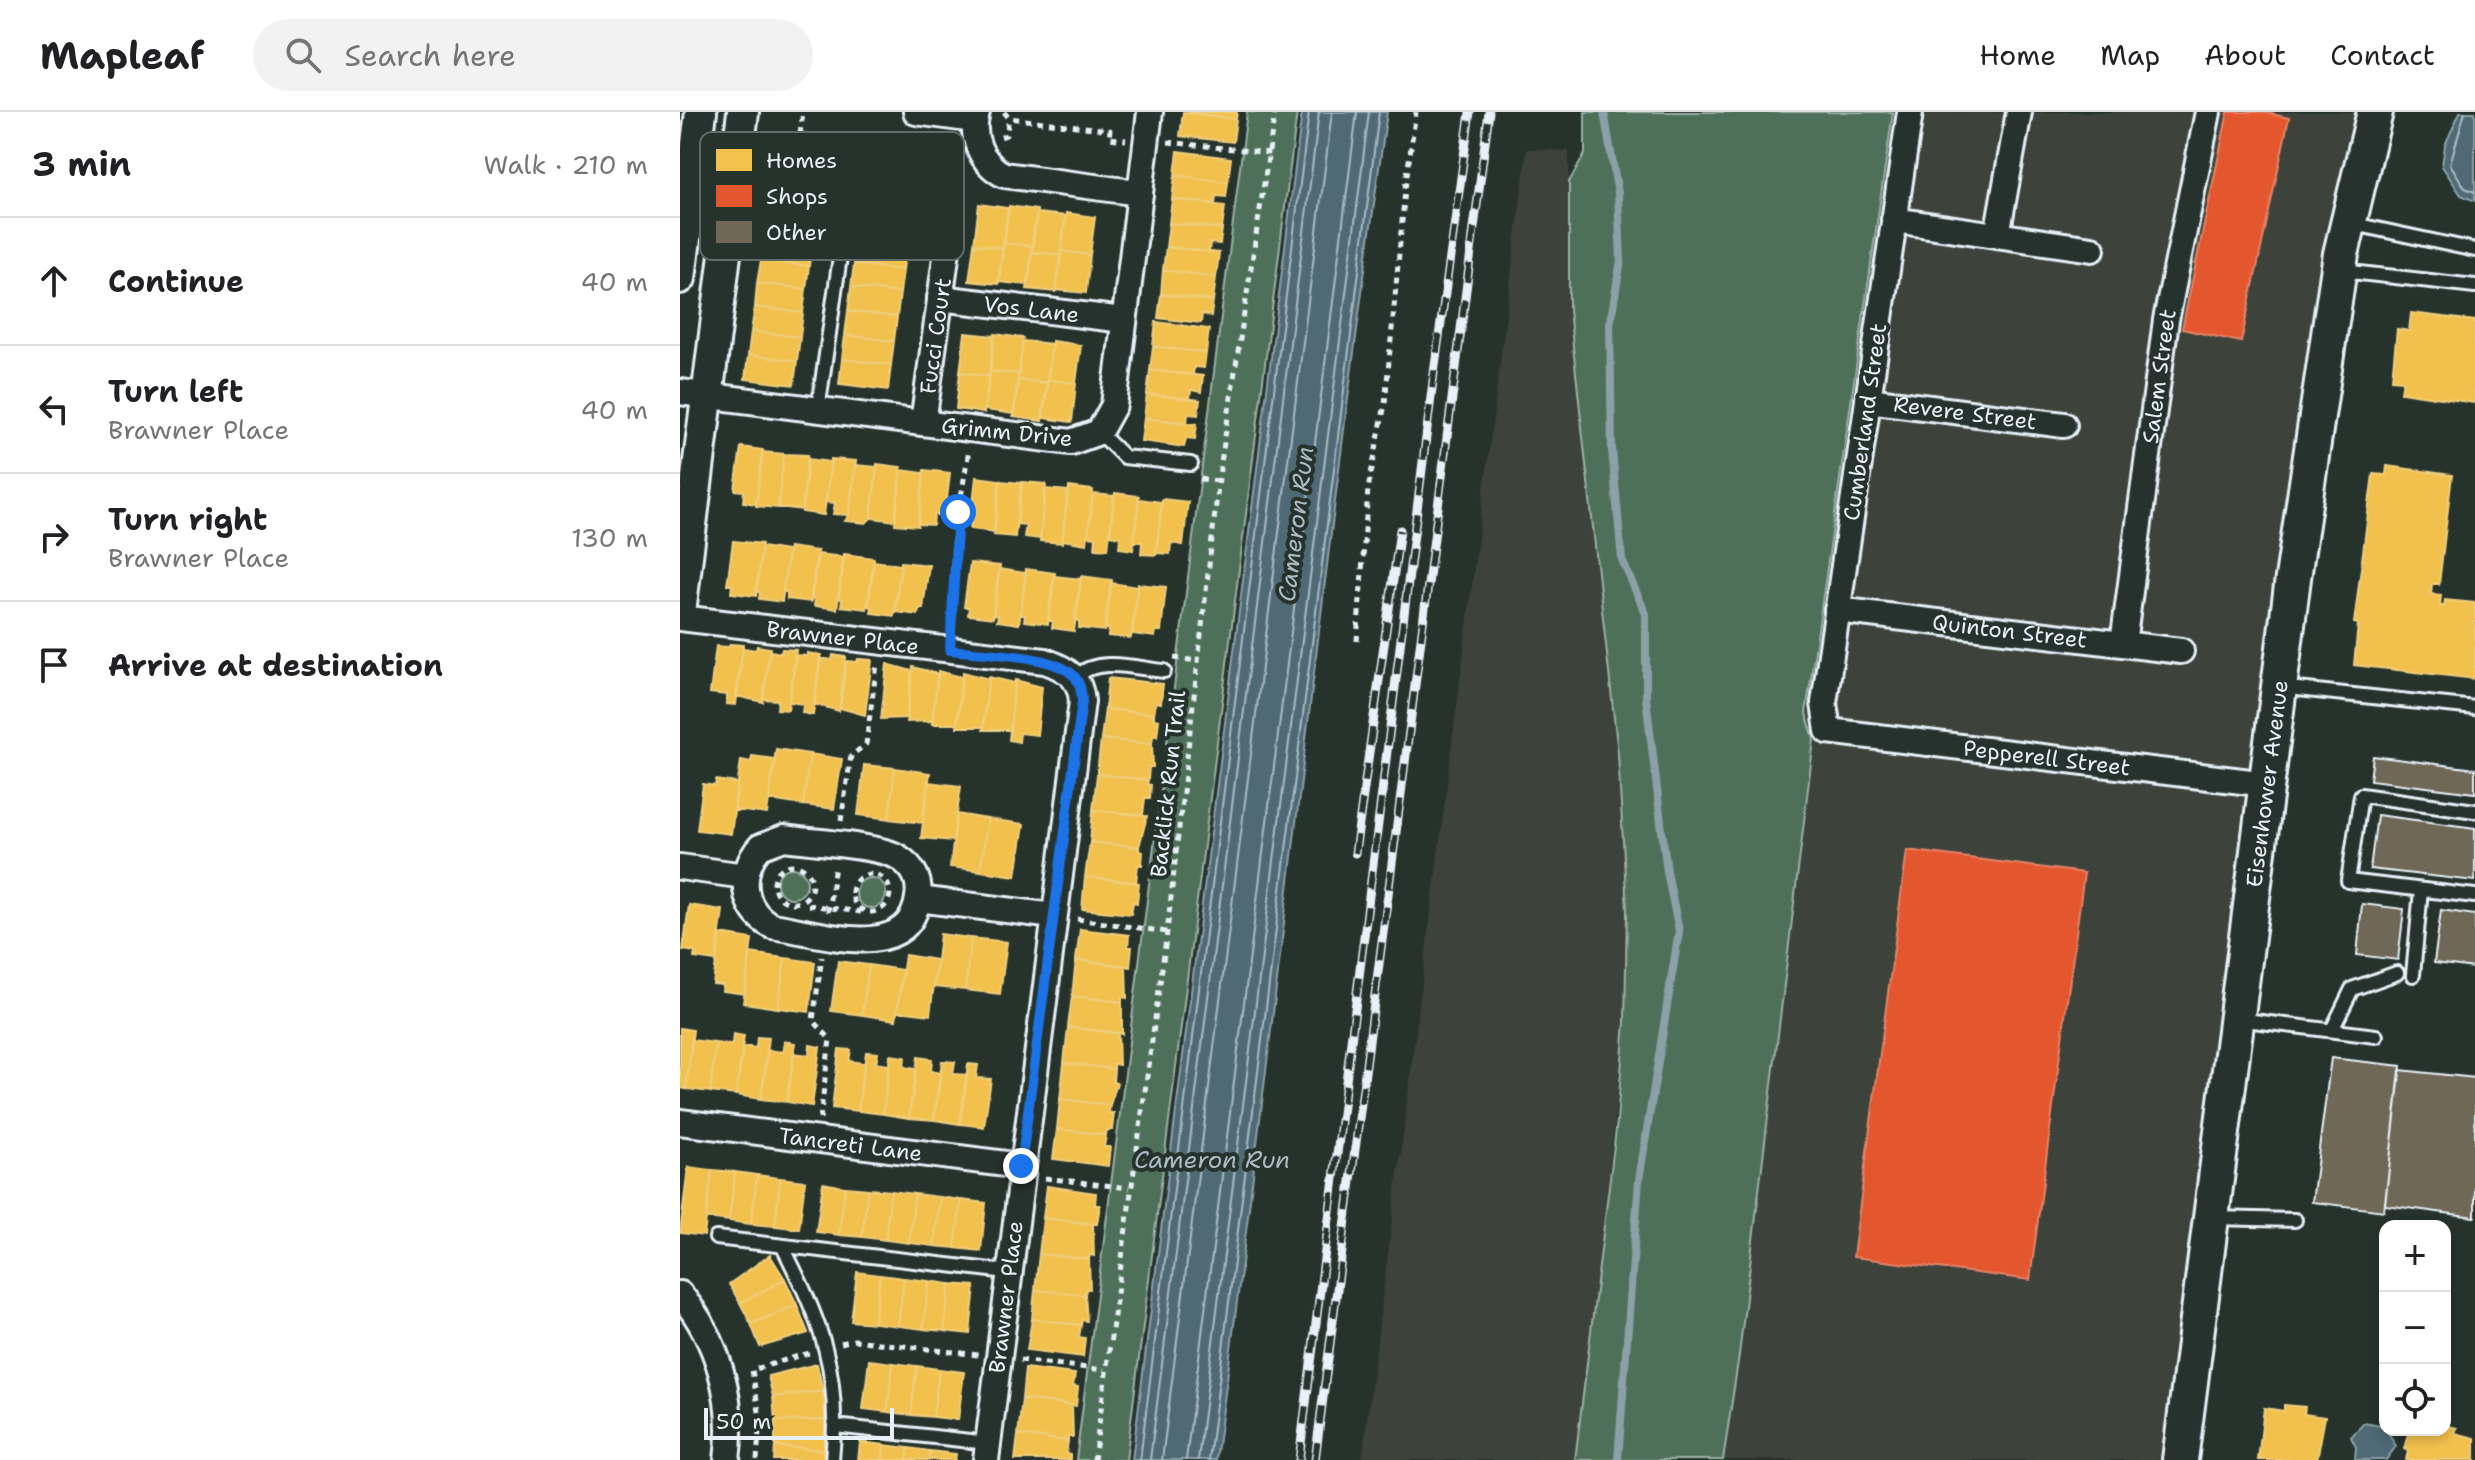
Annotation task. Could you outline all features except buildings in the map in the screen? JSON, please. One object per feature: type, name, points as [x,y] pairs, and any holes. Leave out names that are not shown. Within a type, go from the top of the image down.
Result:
[{"type":"main road","name":"Eisenhower Avenue","points":[[2180,1460],[2278,686],[2339,270],[2375,112]]},
{"type":"street","points":[[680,278],[701,112]]},
{"type":"street","points":[[739,132],[743,112]]},
{"type":"street","points":[[916,112],[976,116],[979,149],[990,166],[1004,175],[1140,193]]},
{"type":"street","name":"Grimm Drive","points":[[691,394],[1071,442],[1099,432],[1114,405],[1150,112]]},
{"type":"street","name":"Cumberland Street","points":[[1828,731],[1824,703],[1910,112]]},
{"type":"street","points":[[1997,235],[2019,112]]},
{"type":"street","name":"Salem Street","points":[[2123,644],[2166,320],[2208,112]]},
{"type":"street","points":[[1894,220],[2092,249]]},
{"type":"street","points":[[680,612],[691,394],[716,260]]},
{"type":"street","name":"Fucci Court","points":[[923,423],[946,260]]},
{"type":"street","name":"Vos Lane","points":[[940,298],[1124,320]]},
{"type":"street","name":"Revere Street","points":[[1868,400],[2064,425]]},
{"type":"street","name":"Quinton Street","points":[[1837,610],[2181,651]]},
{"type":"street","name":"Brawner Place","points":[[680,618],[1045,661],[1075,677],[1081,687],[1082,701],[987,1451]]},
{"type":"street","name":"Pepperell Street","points":[[1828,731],[2267,784]]},
{"type":"street","points":[[774,839],[838,846],[899,857],[917,876],[918,899],[908,926],[873,941],[762,921],[749,904],[745,876],[755,853],[774,839]]},
{"type":"street","points":[[680,867],[745,876]]},
{"type":"street","points":[[918,899],[1054,916]]},
{"type":"street","name":"Tancreti Lane","points":[[680,1122],[1021,1171]]},
{"type":"street","points":[[680,1294],[705,1329],[717,1358],[730,1423],[727,1460]]},
{"type":"lane","points":[[2348,223],[2475,250]]},
{"type":"lane","points":[[818,410],[840,260]]},
{"type":"lane","points":[[2339,270],[2475,286]]},
{"type":"lane","points":[[1099,432],[1124,457],[1191,464]]},
{"type":"lane","points":[[1075,677],[1087,666],[1100,664],[1164,671]]},
{"type":"lane","points":[[2278,686],[2475,708]]},
{"type":"lane","points":[[2475,811],[2361,795],[2348,881],[2475,896]]},
{"type":"lane","points":[[2413,975],[2421,890]]},
{"type":"lane","points":[[2332,1030],[2352,989],[2397,973]]},
{"type":"lane","points":[[2237,1019],[2376,1036]]},
{"type":"lane","points":[[2211,1218],[2295,1220]]},
{"type":"lane","points":[[716,1238],[1008,1272]]},
{"type":"lane","points":[[783,1247],[806,1293],[827,1347],[835,1426],[832,1460]]},
{"type":"lane","points":[[835,1426],[987,1451]]},
{"type":"path","points":[[800,132],[803,112]]},
{"type":"path","points":[[1004,112],[1009,118],[1110,130],[1109,138],[1270,153]]},
{"type":"path","name":"Backlick Run Trail","points":[[1094,1460],[1129,1188],[1167,932],[1220,469],[1275,112]]},
{"type":"path","points":[[1357,641],[1368,489],[1385,404],[1405,189],[1416,112]]},
{"type":"path","points":[[950,650],[955,532],[972,429]]},
{"type":"path","points":[[818,1140],[830,1039],[813,1020],[851,756],[866,744],[880,642]]},
{"type":"path","points":[[1171,657],[1197,661]]},
{"type":"path","points":[[793,903],[807,897],[811,882],[804,869],[791,865],[775,876],[774,888],[782,900],[793,903],[870,913],[886,906],[890,897],[888,882],[874,874],[857,880],[852,891],[859,908],[870,913]]},
{"type":"path","points":[[1054,916],[1167,932]]},
{"type":"path","points":[[1021,1171],[1129,1188]]},
{"type":"path","points":[[757,1460],[760,1418],[752,1370],[827,1347],[854,1340],[1104,1370]]},
{"type":"shaded area","points":[[1893,112],[2378,112],[2181,1460],[1723,1460],[1739,1355],[1814,739],[1806,713]]},
{"type":"shaded area","points":[[1527,149],[1569,151],[1569,310],[1618,754],[1627,911],[1625,1022],[1595,1309],[1575,1460],[1362,1460]]},
{"type":"green space","points":[[1247,112],[1297,112],[1126,1460],[1076,1460]]},
{"type":"green space","points":[[1585,112],[1893,112],[1806,713],[1814,739],[1739,1355],[1723,1460],[1575,1460],[1617,1121],[1625,1022],[1627,911],[1618,754],[1569,310],[1569,182],[1585,154]]},
{"type":"green space","points":[[792,868],[803,872],[807,883],[803,894],[792,898],[781,894],[777,883],[781,872]]},
{"type":"green space","points":[[871,878],[882,882],[886,893],[882,904],[871,908],[860,904],[856,893],[860,882]]},
{"type":"water","name":"Cameron Run","points":[[1302,112],[1387,112],[1216,1460],[1132,1460]]},
{"type":"water","points":[[2460,112],[2475,112],[2475,201],[2461,195],[2442,166],[2445,145]]},
{"type":"water","points":[[2364,1423],[2379,1426],[2379,1436],[2390,1436],[2396,1446],[2386,1460],[2355,1460],[2356,1447],[2351,1437]]},
{"type":"waterway","points":[[1604,112],[1618,194],[1621,260],[1610,324],[1612,450],[1622,560],[1646,614],[1646,698],[1667,872],[1679,931],[1639,1180],[1618,1460]]},
{"type":"railway","points":[[1299,1460],[1434,373],[1470,112]]},
{"type":"railway","points":[[1315,1460],[1489,112]]},
{"type":"railway","points":[[1355,853],[1400,530]]},
{"type":"route","points":[[958,512],[950,650],[1045,661],[1062,667],[1075,677],[1081,687],[1082,701],[1021,1166]]}]
